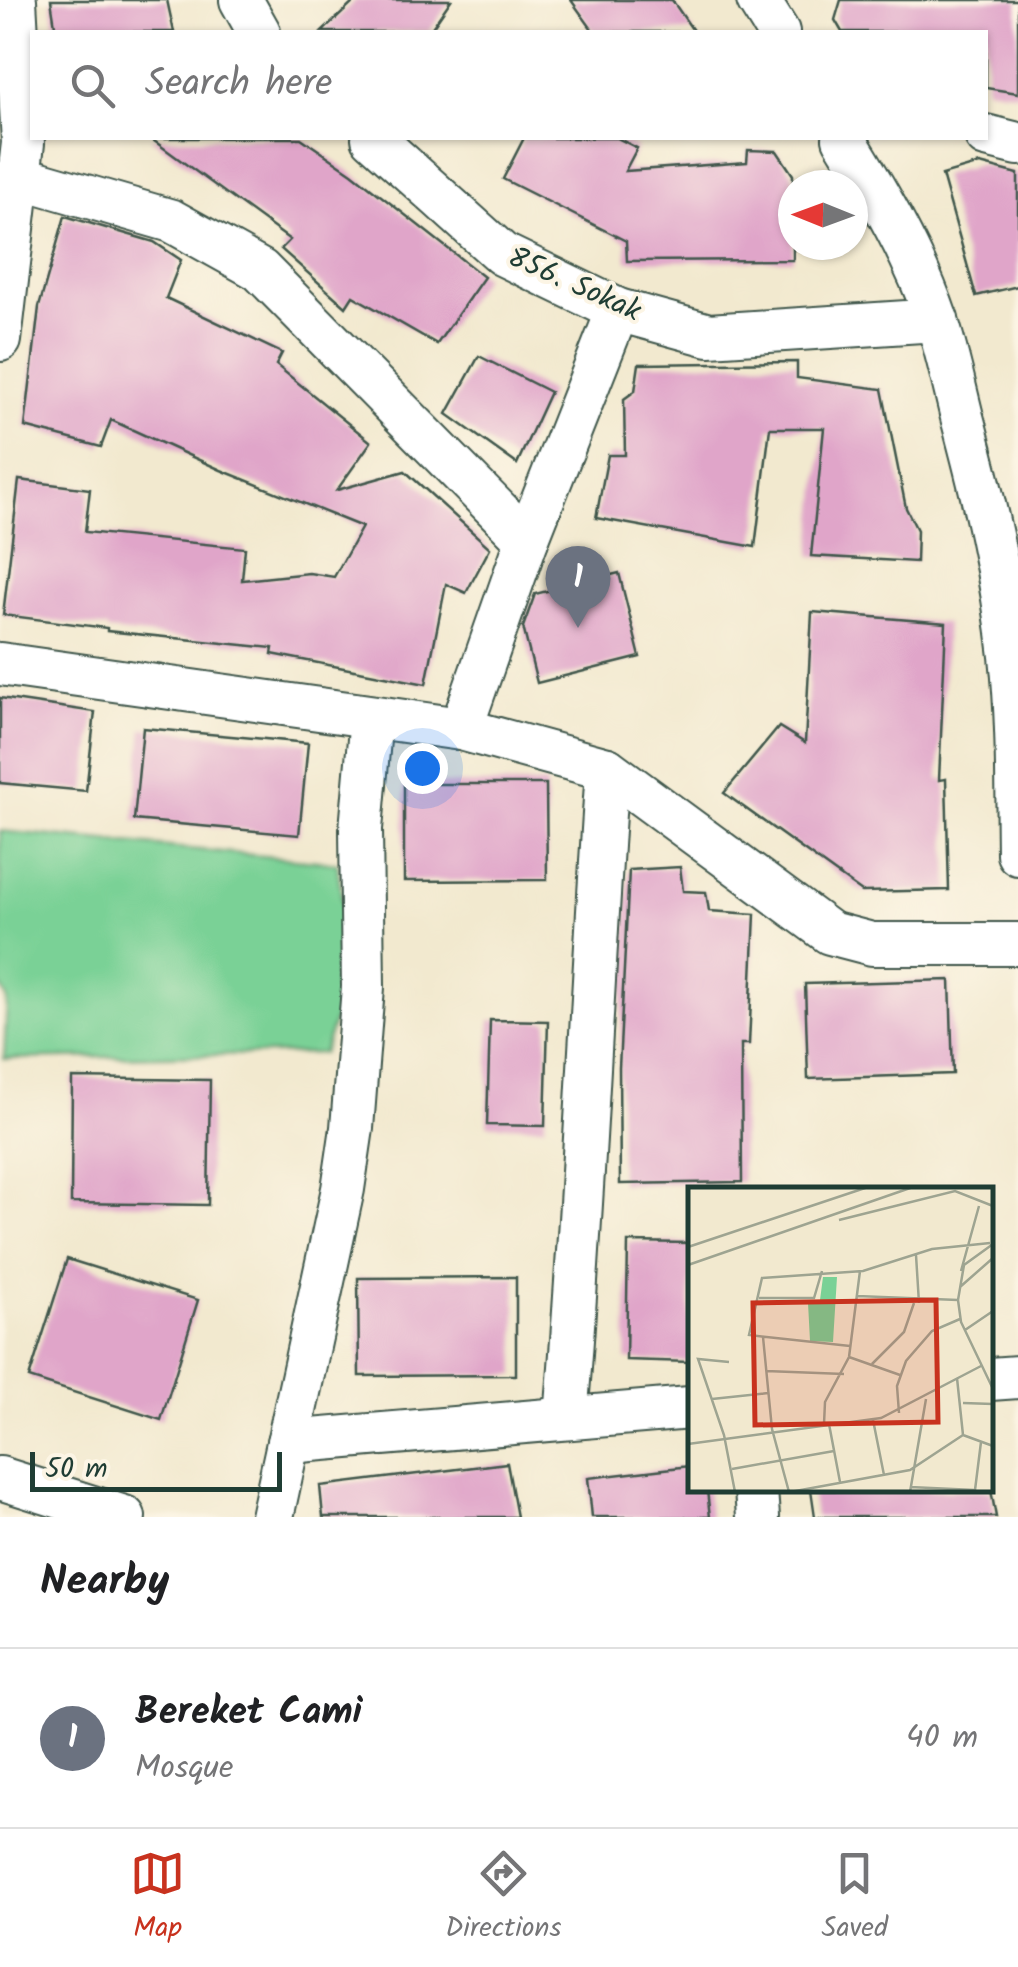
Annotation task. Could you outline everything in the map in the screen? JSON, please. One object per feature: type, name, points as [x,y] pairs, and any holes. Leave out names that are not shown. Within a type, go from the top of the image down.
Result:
[{"type":"street","points":[[0,340],[14,154],[16,0]]},
{"type":"street","points":[[242,0],[258,30]]},
{"type":"street","points":[[758,0],[777,30]]},
{"type":"street","points":[[988,136],[1018,144]]},
{"type":"street","name":"856. Sokak","points":[[375,140],[502,254],[618,310],[709,336],[936,320]]},
{"type":"street","points":[[845,140],[912,260],[936,320],[1005,536],[1016,722],[1018,854]]},
{"type":"street","points":[[14,154],[172,221],[260,270],[528,540]]},
{"type":"street","points":[[461,729],[528,540],[618,310]]},
{"type":"street","points":[[0,664],[461,729],[607,770],[830,933],[872,944],[1018,944]]},
{"type":"street","points":[[272,1517],[343,1189],[352,1128],[362,987],[361,829],[371,717]]},
{"type":"street","points":[[566,1418],[607,770]]},
{"type":"street","points":[[993,1379],[1018,1378]]},
{"type":"street","points":[[288,1442],[688,1408]]},
{"type":"street","points":[[0,1478],[124,1517]]},
{"type":"street","points":[[756,1492],[758,1517]]},
{"type":"green space","points":[[0,831],[337,863],[345,921],[355,957],[323,1053],[4,1059],[7,999],[0,984]]},
{"type":"building","points":[[51,0],[167,0],[174,30],[56,30]]},
{"type":"building","points":[[356,0],[451,0],[430,30],[324,30]]},
{"type":"building","points":[[571,0],[672,0],[693,30],[593,30]]},
{"type":"building","points":[[841,0],[1018,0],[1018,93],[988,88],[988,30],[841,30],[835,20]]},
{"type":"building","points":[[153,140],[304,140],[484,277],[437,344],[353,296],[346,307],[281,249],[290,240]]},
{"type":"building","points":[[523,140],[621,140],[637,148],[625,171],[747,162],[748,150],[777,151],[790,170],[778,170],[778,260],[793,260],[627,261],[626,241],[503,179]]},
{"type":"building","points":[[980,164],[1018,174],[1018,286],[976,296],[942,175]]},
{"type":"building","points":[[65,216],[154,242],[181,260],[166,298],[282,353],[276,365],[371,442],[337,490],[405,471],[490,548],[466,593],[446,584],[426,684],[272,654],[273,648],[107,631],[3,615],[19,480],[90,489],[85,532],[245,548],[242,580],[309,573],[334,577],[362,527],[111,420],[101,447],[25,427],[39,307]]},
{"type":"building","points":[[479,356],[550,392],[517,464],[447,414]]},
{"type":"building","points":[[797,362],[797,378],[882,389],[906,508],[917,530],[916,562],[811,556],[824,428],[770,428],[755,547],[596,518],[608,455],[625,455],[624,399],[635,391],[639,364]]},
{"type":"building","points":[[619,573],[640,657],[537,683],[523,627],[535,594]]},
{"type":"building","points":[[812,612],[946,623],[939,780],[946,779],[949,890],[862,892],[724,793],[779,727],[805,743]]},
{"type":"building","points":[[0,698],[95,712],[86,791],[0,783]]},
{"type":"building","points":[[143,728],[308,743],[299,835],[134,820]]},
{"type":"building","points":[[404,784],[546,784],[547,880],[404,881]]},
{"type":"building","points":[[680,867],[683,891],[706,892],[709,911],[755,914],[749,1044],[741,1044],[742,1182],[620,1184],[619,1068],[629,870]]},
{"type":"building","points":[[950,980],[953,1074],[808,1079],[805,984]]},
{"type":"building","points":[[490,1020],[548,1021],[545,1126],[487,1125]]},
{"type":"building","points":[[72,1078],[210,1080],[208,1205],[71,1203]]},
{"type":"building","points":[[628,1242],[688,1243],[688,1362],[626,1360]]},
{"type":"building","points":[[67,1259],[198,1300],[161,1420],[29,1378]]},
{"type":"building","points":[[516,1277],[516,1375],[359,1376],[358,1278]]},
{"type":"building","points":[[507,1463],[517,1517],[323,1517],[320,1486]]},
{"type":"building","points":[[688,1466],[688,1492],[707,1492],[710,1517],[592,1517],[588,1478]]},
{"type":"building","points":[[811,1492],[991,1492],[996,1517],[815,1517]]},
{"type":"place","name":"Bereket Cami","points":[[578,628]]}]
